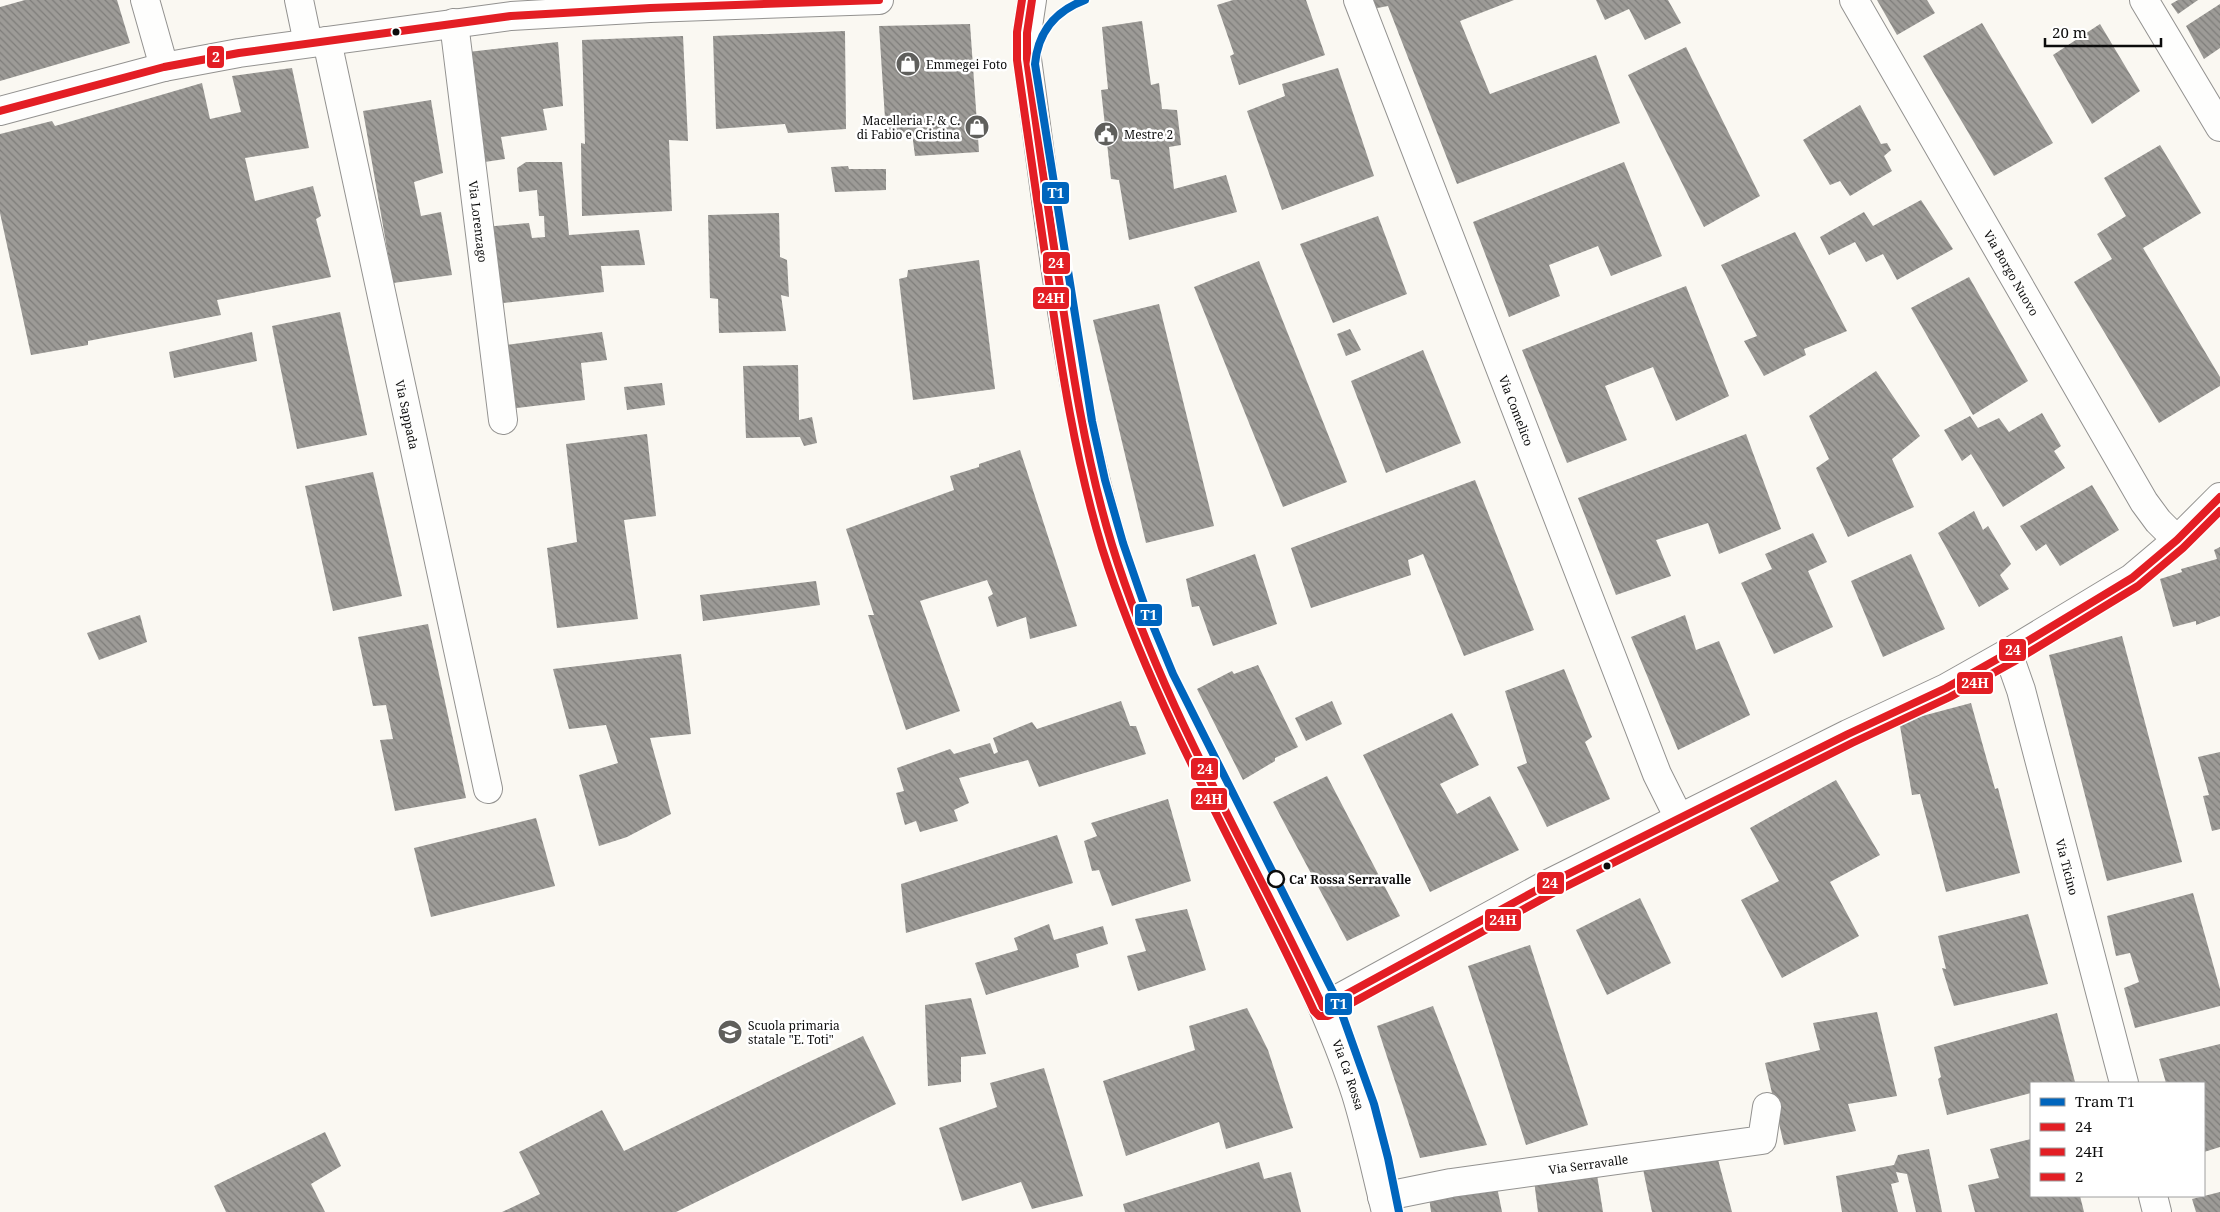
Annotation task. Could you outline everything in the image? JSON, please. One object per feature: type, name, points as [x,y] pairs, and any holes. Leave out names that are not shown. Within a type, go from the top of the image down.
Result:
[{"type":"street","points":[[145,0],[164,67]]},
{"type":"street","name":"Via Sappada","points":[[299,0],[317,42],[488,788]]},
{"type":"street","points":[[0,111],[164,67],[239,53],[454,23],[576,11],[878,0]]},
{"type":"street","name":"Via Ca' Rossa","points":[[1032,0],[1027,33],[1027,59],[1067,336],[1081,422],[1095,484],[1113,546],[1163,678],[1288,930],[1323,1007],[1355,1090],[1373,1154],[1384,1205]]},
{"type":"street","name":"Via Comelico","points":[[1358,0],[1657,774],[1679,818]]},
{"type":"street","name":"Via Borgo Nuovo","points":[[1854,0],[2144,502],[2158,522],[2177,540]]},
{"type":"street","points":[[2144,0],[2220,127]]},
{"type":"street","name":"Via Lorenzago","points":[[454,23],[503,420]]},
{"type":"street","points":[[1323,1007],[1548,884],[1848,734],[1946,688],[2008,653],[2132,578],[2177,540],[2220,497]]},
{"type":"street","name":"Via Ticino","points":[[2008,653],[2021,690],[2124,1082]]},
{"type":"street","name":"Via Serravalle","points":[[1384,1205],[1479,1178],[1762,1140],[1767,1108]]},
{"type":"street","points":[[2153,1197],[2157,1212]]},
{"type":"building","points":[[25,0],[117,0],[130,43],[0,81],[0,7]]},
{"type":"building","points":[[1233,0],[1306,0],[1325,55],[1239,85],[1230,56],[1234,54],[1217,5]]},
{"type":"building","points":[[1369,0],[1514,0],[1460,21],[1490,94],[1596,55],[1620,123],[1457,184],[1388,6],[1372,9]]},
{"type":"building","points":[[1596,0],[1668,0],[1681,23],[1645,40],[1629,9],[1605,20]]},
{"type":"building","points":[[1877,0],[1927,0],[1935,13],[1897,35]]},
{"type":"building","points":[[2178,0],[2198,0],[2178,14],[2171,4]]},
{"type":"building","points":[[2220,4],[2220,48],[2204,59],[2186,26]]},
{"type":"building","points":[[1142,21],[1151,85],[1159,83],[1162,109],[1177,110],[1181,145],[1169,147],[1174,189],[1226,175],[1237,212],[1129,240],[1119,180],[1111,179],[1101,90],[1108,89],[1102,27]]},
{"type":"building","points":[[1982,23],[2053,143],[1994,176],[1923,56]]},
{"type":"building","points":[[970,24],[979,152],[915,156],[912,133],[886,134],[879,26]]},
{"type":"building","points":[[2100,24],[2140,91],[2092,124],[2053,55]]},
{"type":"building","points":[[845,31],[846,129],[788,133],[785,124],[716,129],[713,36]]},
{"type":"building","points":[[683,36],[688,141],[669,140],[672,211],[582,216],[581,143],[585,144],[582,40]]},
{"type":"building","points":[[558,42],[563,106],[543,109],[547,130],[501,137],[505,159],[478,163],[459,53]]},
{"type":"building","points":[[1686,47],[1760,196],[1704,227],[1628,75]]},
{"type":"building","points":[[292,68],[309,148],[245,158],[255,201],[313,186],[321,216],[316,219],[331,277],[217,300],[221,315],[88,341],[88,345],[31,355],[0,213],[0,134],[52,121],[55,126],[202,83],[210,119],[241,112],[232,76]]},
{"type":"building","points":[[1338,68],[1374,176],[1282,210],[1247,111],[1285,96],[1282,84]]},
{"type":"building","points":[[431,100],[443,173],[414,182],[421,216],[441,212],[452,275],[393,283],[363,111]]},
{"type":"building","points":[[1860,105],[1881,144],[1887,143],[1891,150],[1884,156],[1892,171],[1850,196],[1840,181],[1830,185],[1803,140]]},
{"type":"building","points":[[2160,145],[2201,213],[2143,248],[2220,377],[2220,386],[2159,423],[2074,282],[2112,259],[2097,234],[2126,216],[2104,178]]},
{"type":"building","points":[[526,162],[562,162],[569,235],[639,230],[645,265],[601,266],[604,292],[493,304],[483,227],[529,223],[532,238],[545,237],[544,216],[539,216],[537,190],[519,192],[517,168]]},
{"type":"building","points":[[1624,162],[1662,256],[1611,276],[1598,246],[1549,265],[1560,296],[1509,317],[1473,222]]},
{"type":"building","points":[[848,166],[849,169],[886,169],[886,190],[835,192],[831,167]]},
{"type":"building","points":[[1921,200],[1953,249],[1897,280],[1883,254],[1866,262],[1855,242],[1829,255],[1820,237],[1864,212],[1873,226]]},
{"type":"building","points":[[779,213],[780,257],[787,260],[789,297],[781,295],[786,331],[719,333],[718,299],[710,298],[708,215]]},
{"type":"building","points":[[1378,216],[1407,294],[1333,323],[1300,244]]},
{"type":"building","points":[[1795,232],[1847,331],[1804,349],[1806,355],[1764,376],[1744,341],[1757,336],[1721,265]]},
{"type":"building","points":[[979,260],[995,389],[913,400],[899,279],[907,277],[908,270]]},
{"type":"building","points":[[1259,261],[1347,482],[1283,507],[1194,287]]},
{"type":"building","points":[[1969,277],[2028,381],[1973,415],[1911,308]]},
{"type":"building","points":[[1686,286],[1729,396],[1676,421],[1653,367],[1605,386],[1627,440],[1567,463],[1522,350]]},
{"type":"building","points":[[1159,304],[1214,526],[1146,543],[1093,320]]},
{"type":"building","points":[[340,312],[367,435],[297,449],[272,326]]},
{"type":"building","points":[[1350,329],[1361,350],[1346,356],[1337,334]]},
{"type":"building","points":[[252,332],[257,361],[174,378],[169,352]]},
{"type":"building","points":[[602,332],[607,360],[581,363],[585,400],[507,409],[498,346]]},
{"type":"building","points":[[1423,350],[1461,443],[1386,473],[1351,381]]},
{"type":"building","points":[[798,365],[799,420],[812,417],[817,443],[804,446],[800,437],[746,438],[743,366]]},
{"type":"building","points":[[1876,371],[1920,436],[1892,459],[1914,507],[1848,537],[1816,468],[1829,459],[1809,416]]},
{"type":"building","points":[[662,383],[665,405],[627,410],[624,387]]},
{"type":"building","points":[[2042,413],[2061,446],[2054,451],[2065,468],[2003,507],[1971,454],[1962,461],[1944,430],[1970,416],[1978,428],[1999,418],[2009,432]]},
{"type":"building","points":[[647,434],[656,516],[624,520],[638,619],[557,628],[547,548],[577,542],[566,444]]},
{"type":"building","points":[[1746,434],[1781,529],[1719,554],[1708,523],[1656,540],[1671,576],[1616,595],[1578,498]]},
{"type":"building","points":[[1020,450],[1077,626],[1030,639],[1026,617],[997,627],[988,597],[993,594],[987,580],[920,601],[960,711],[906,730],[868,615],[874,615],[846,529],[954,490],[950,476],[979,467],[979,464]]},
{"type":"building","points":[[373,472],[402,596],[333,611],[305,486]]},
{"type":"building","points":[[1475,480],[1534,630],[1464,656],[1423,554],[1408,560],[1411,575],[1311,608],[1291,548]]},
{"type":"building","points":[[2092,485],[2119,530],[2060,566],[2046,544],[2036,551],[2020,526]]},
{"type":"building","points":[[1974,511],[1983,530],[1988,526],[2011,564],[2000,575],[2009,589],[1979,607],[1938,533]]},
{"type":"building","points":[[1813,533],[1827,562],[1808,571],[1833,627],[1774,654],[1741,583],[1772,569],[1765,554]]},
{"type":"building","points":[[2220,547],[2220,616],[2196,625],[2196,621],[2173,627],[2160,579],[2182,572],[2181,569],[2217,559],[2214,550]]},
{"type":"building","points":[[1255,554],[1277,624],[1213,646],[1199,606],[1192,607],[1186,579]]},
{"type":"building","points":[[1911,554],[1945,629],[1883,657],[1851,581]]},
{"type":"building","points":[[816,581],[820,605],[703,621],[700,595]]},
{"type":"building","points":[[140,615],[147,642],[99,660],[87,633]]},
{"type":"building","points":[[1685,615],[1696,650],[1719,641],[1750,715],[1678,750],[1631,637]]},
{"type":"building","points":[[428,624],[466,798],[395,811],[380,740],[393,739],[386,705],[373,706],[358,637]]},
{"type":"building","points":[[2122,636],[2182,862],[2107,881],[2049,655]]},
{"type":"building","points":[[681,654],[691,734],[650,738],[671,814],[627,837],[599,846],[579,775],[618,763],[606,725],[569,729],[553,669]]},
{"type":"building","points":[[1258,665],[1298,747],[1275,758],[1275,761],[1243,780],[1197,689],[1232,671],[1234,674]]},
{"type":"building","points":[[1564,669],[1592,737],[1585,742],[1610,799],[1547,827],[1517,767],[1527,763],[1505,691]]},
{"type":"building","points":[[1121,701],[1130,726],[1136,726],[1146,754],[1039,787],[1028,760],[959,778],[969,803],[954,810],[958,821],[920,832],[916,821],[905,825],[896,793],[904,791],[897,768],[950,749],[954,754],[990,743],[994,754],[998,752],[993,738],[1032,722],[1037,729]]},
{"type":"building","points":[[1332,701],[1342,724],[1306,741],[1295,718]]},
{"type":"building","points":[[1971,703],[1995,789],[1998,788],[2020,873],[1946,892],[1920,794],[1912,795],[1900,726],[1911,719]]},
{"type":"building","points":[[1452,713],[1479,765],[1440,784],[1457,814],[1490,796],[1519,850],[1430,892],[1363,755]]},
{"type":"building","points":[[2220,752],[2220,829],[2212,831],[2203,796],[2209,795],[2198,757]]},
{"type":"building","points":[[1327,776],[1400,916],[1347,941],[1273,802]]},
{"type":"building","points":[[1836,780],[1880,855],[1830,882],[1859,936],[1782,978],[1741,900],[1779,881],[1750,828]]},
{"type":"building","points":[[1168,799],[1191,881],[1112,906],[1099,870],[1092,871],[1084,841],[1097,836],[1091,823]]},
{"type":"building","points":[[536,818],[555,886],[431,917],[414,848]]},
{"type":"building","points":[[1057,835],[1073,883],[906,933],[901,884]]},
{"type":"building","points":[[2193,893],[2220,989],[2220,1006],[2135,1028],[2124,988],[2139,982],[2130,953],[2116,956],[2107,916]]},
{"type":"building","points":[[1640,898],[1671,963],[1607,995],[1576,930]]},
{"type":"building","points":[[1187,909],[1206,970],[1138,991],[1127,956],[1146,951],[1135,919]]},
{"type":"building","points":[[2028,914],[2048,984],[1954,1006],[1942,968],[1946,969],[1938,936]]},
{"type":"building","points":[[1049,924],[1054,940],[1103,926],[1108,944],[1076,954],[1079,967],[986,995],[975,963],[1018,950],[1014,938]]},
{"type":"building","points":[[1530,945],[1588,1125],[1526,1145],[1468,966]]},
{"type":"building","points":[[971,998],[986,1054],[961,1057],[961,1082],[928,1086],[925,1005]]},
{"type":"building","points":[[1433,1006],[1487,1145],[1420,1158],[1377,1026]]},
{"type":"building","points":[[1247,1008],[1268,1050],[1293,1128],[1226,1149],[1219,1122],[1126,1156],[1103,1081],[1195,1050],[1189,1026]]},
{"type":"building","points":[[1877,1012],[1897,1096],[1848,1104],[1856,1131],[1784,1145],[1765,1063],[1820,1050],[1813,1023]]},
{"type":"building","points":[[2057,1013],[2075,1082],[2030,1082],[2030,1093],[1947,1115],[1938,1079],[1941,1077],[1934,1047]]},
{"type":"building","points":[[863,1036],[896,1104],[676,1212],[502,1212],[540,1194],[519,1152],[602,1110],[624,1151]]},
{"type":"building","points":[[2220,1044],[2220,1147],[2205,1152],[2205,1082],[2166,1082],[2159,1059]]},
{"type":"building","points":[[1044,1068],[1083,1196],[1032,1209],[1021,1182],[962,1201],[939,1128],[997,1107],[990,1083]]},
{"type":"building","points":[[325,1132],[341,1166],[311,1184],[325,1212],[226,1212],[214,1186]]},
{"type":"building","points":[[2030,1139],[2030,1197],[2080,1197],[2084,1212],[1975,1212],[1968,1185],[1999,1178],[1990,1149]]},
{"type":"building","points":[[1929,1149],[1942,1212],[1916,1212],[1907,1174],[1896,1172],[1899,1182],[1891,1184],[1898,1212],[1842,1212],[1836,1176],[1894,1165],[1898,1155]]},
{"type":"building","points":[[1716,1152],[1732,1212],[1652,1212],[1643,1169]]},
{"type":"building","points":[[1259,1162],[1264,1179],[1291,1172],[1301,1212],[1125,1212],[1123,1204]]},
{"type":"building","points":[[1596,1169],[1603,1212],[1538,1212],[1534,1180]]},
{"type":"building","points":[[1497,1187],[1502,1212],[1431,1212],[1429,1197]]},
{"type":"building","points":[[2220,1192],[2220,1212],[2196,1212],[2192,1199]]},
{"type":"tram line","name":"T1","points":[[1085,0],[1065,10],[1050,24],[1040,42],[1035,64],[1092,421],[1105,480],[1123,543],[1144,604],[1173,674],[1337,1000],[1374,1104],[1399,1212]]},
{"type":"transit line","name":"2","points":[[0,111],[164,67],[239,53],[511,16],[650,8],[879,0]]},
{"type":"transit line","name":"24H","points":[[1022,0],[1017,32],[1017,60],[1064,378],[1076,447],[1092,514],[1123,608],[1173,725],[1314,1011],[1319,1016],[1328,1016],[1553,893],[1852,743],[1950,697],[2013,662],[2138,586],[2183,548],[2220,511]]},
{"type":"transit line","name":"24","points":[[1032,0],[1027,33],[1027,59],[1068,342],[1086,444],[1102,512],[1133,605],[1156,664],[1182,722],[1323,1007]]},
{"type":"transit line","name":"24","points":[[1323,1007],[1548,884],[1848,734],[1946,688],[2008,653],[2132,578],[2177,540],[2220,497]]},
{"type":"place","name":"Emmegei Foto","points":[[908,64]]},
{"type":"place","name":"Macelleria F. & C. di Fabio e Cristina","points":[[977,127]]},
{"type":"place","name":"Mestre 2","points":[[1106,134]]},
{"type":"place","name":"Ca' Rossa Serravalle","points":[[1276,879]]},
{"type":"place","name":"Scuola primaria statale \"E. Toti\"","points":[[730,1032]]}]
